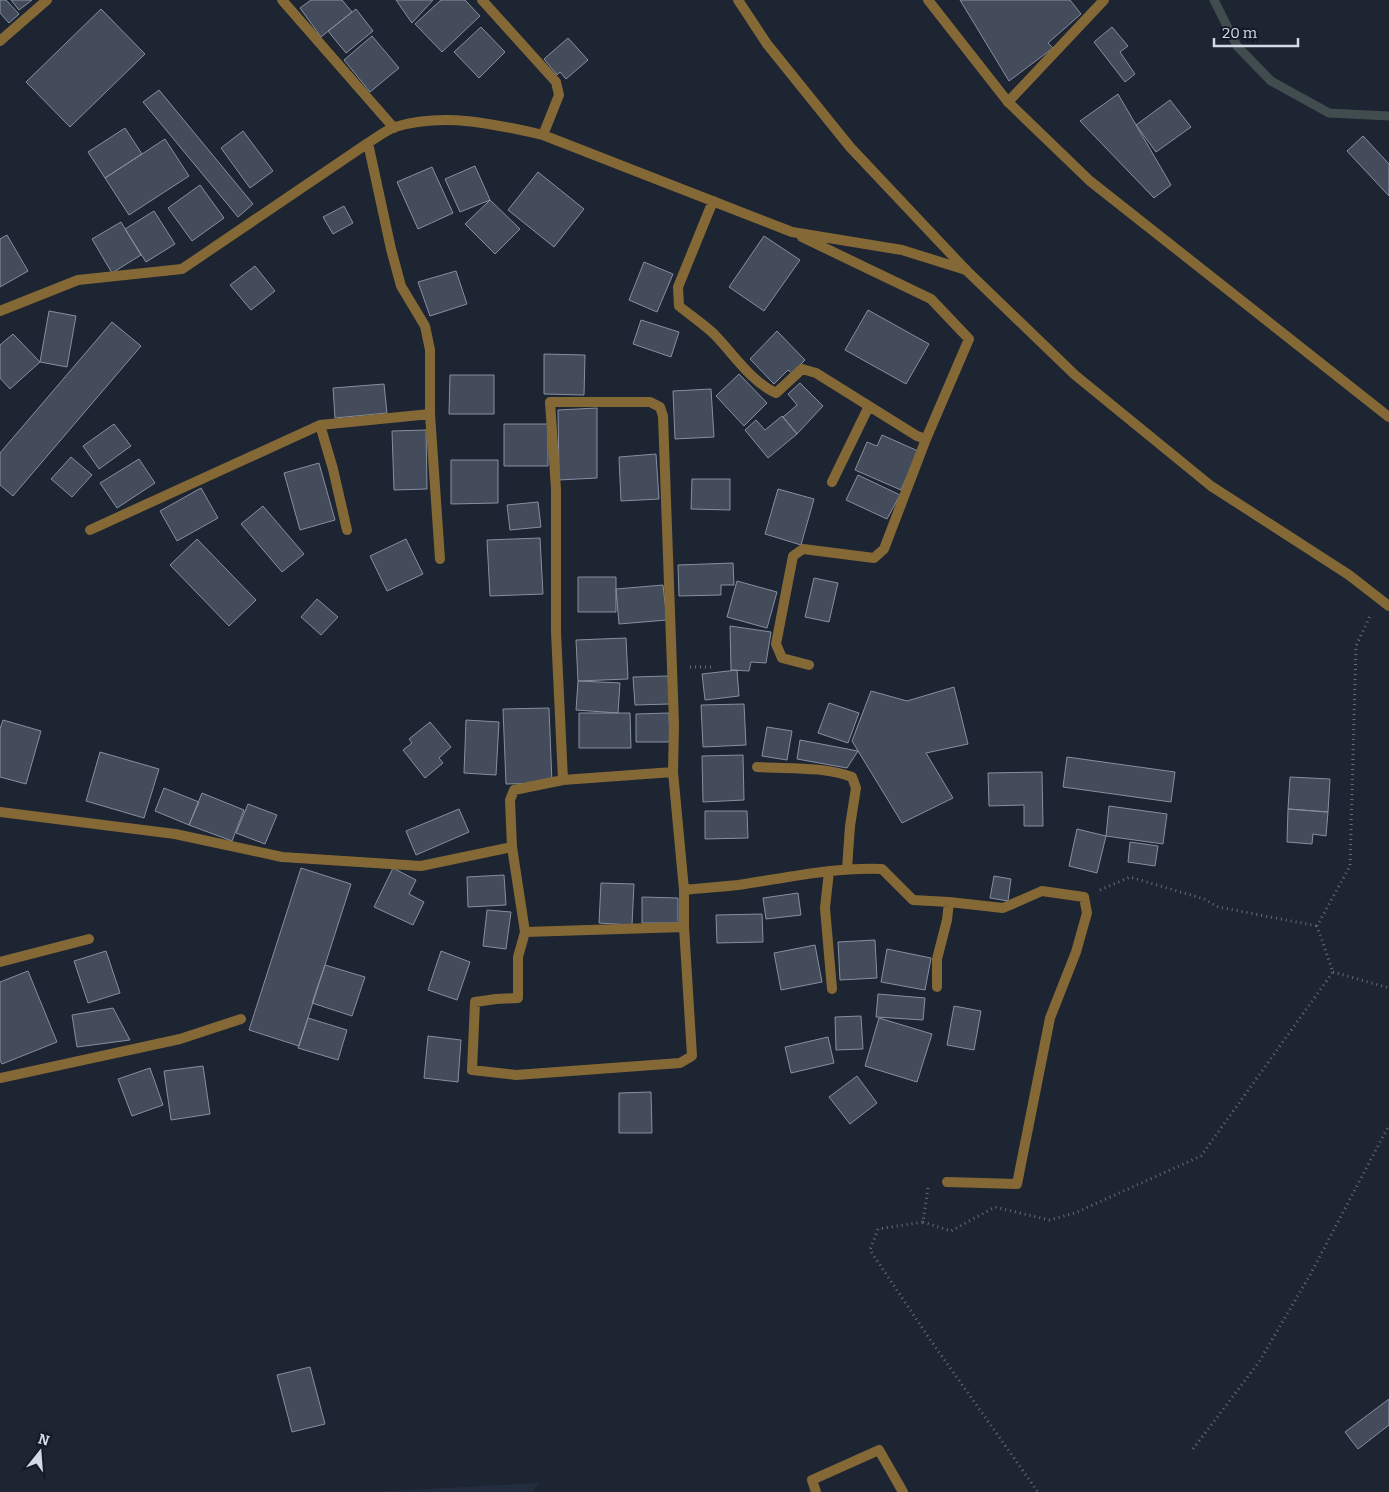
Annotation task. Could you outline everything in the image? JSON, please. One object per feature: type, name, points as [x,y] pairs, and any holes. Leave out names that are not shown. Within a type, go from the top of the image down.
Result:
[{"type":"street","points":[[0,41],[47,0]]},
{"type":"street","points":[[282,0],[394,128]]},
{"type":"street","points":[[482,0],[556,82],[559,95],[543,135]]},
{"type":"street","points":[[738,0],[767,44],[850,147],[966,270],[1075,374],[1211,486],[1349,575],[1389,606]]},
{"type":"street","points":[[928,0],[1008,102],[1090,181],[1389,417]]},
{"type":"street","points":[[1008,102],[1104,0]]},
{"type":"street","points":[[0,311],[78,280],[182,269],[368,143],[394,128],[425,121],[468,120],[543,135],[792,232],[931,299],[969,339],[926,439],[884,549],[874,558],[803,549],[793,556],[776,644],[782,658],[809,665]]},
{"type":"street","points":[[368,143],[401,286],[425,326],[430,350],[430,414],[440,559]]},
{"type":"street","points":[[713,201],[678,287],[679,306],[712,333],[748,372],[768,389],[776,393],[802,369],[816,373],[917,436],[926,439]]},
{"type":"street","points":[[792,232],[902,250],[966,270]]},
{"type":"street","points":[[563,780],[556,632],[556,489],[550,402],[650,402],[660,407],[663,416],[674,772],[684,890],[684,927],[692,1056],[680,1063],[516,1075],[472,1070],[475,1002],[518,998],[518,957],[524,932],[512,847],[510,800],[514,790],[563,780],[674,772]]},
{"type":"street","points":[[832,482],[869,406]]},
{"type":"street","points":[[90,530],[320,425],[430,414]]},
{"type":"street","points":[[320,425],[333,469],[347,530]]},
{"type":"street","points":[[757,767],[828,771],[852,777],[856,788],[850,826],[848,869]]},
{"type":"street","points":[[0,812],[174,834],[282,857],[421,866],[512,847]]},
{"type":"street","points":[[684,890],[735,885],[829,870],[882,868],[914,900],[1004,908],[1042,891],[1084,897],[1087,912],[1076,952],[1050,1018],[1017,1184],[947,1182]]},
{"type":"street","points":[[829,870],[825,908],[832,989]]},
{"type":"street","points":[[937,988],[938,959],[949,902]]},
{"type":"street","points":[[524,932],[684,927]]},
{"type":"street","points":[[0,962],[89,939]]},
{"type":"street","points":[[0,1078],[180,1039],[241,1019]]},
{"type":"street","points":[[816,1492],[812,1480],[879,1450],[903,1492]]},
{"type":"path","points":[[1333,972],[1317,926],[1350,866],[1356,646],[1378,598]]},
{"type":"path","points":[[1084,897],[1130,877],[1188,894],[1218,907],[1317,926]]},
{"type":"path","points":[[1333,972],[1389,988]]},
{"type":"path","points":[[1038,1492],[929,1338],[870,1250],[878,1229],[923,1222],[951,1231],[995,1207],[1049,1220],[1075,1213],[1201,1156],[1333,972]]},
{"type":"path","points":[[1193,1449],[1259,1362],[1310,1275],[1389,1125]]},
{"type":"path","points":[[923,1222],[930,1180],[947,1182]]},
{"type":"shaded area","points":[[539,1483],[533,1492],[371,1492]]},
{"type":"building","points":[[0,0],[6,0],[19,14],[9,23],[0,13]]},
{"type":"building","points":[[11,0],[32,0],[19,10]]},
{"type":"building","points":[[311,0],[342,0],[352,12],[321,37],[300,8]]},
{"type":"building","points":[[396,0],[433,0],[412,23]]},
{"type":"building","points":[[441,0],[465,0],[480,16],[442,52],[415,24]]},
{"type":"building","points":[[960,0],[1070,0],[1081,14],[1048,43],[1053,48],[1009,81]]},
{"type":"building","points":[[101,9],[145,54],[70,127],[26,82]]},
{"type":"building","points":[[356,9],[373,31],[346,53],[328,31]]},
{"type":"building","points":[[481,27],[505,52],[479,78],[454,52]]},
{"type":"building","points":[[1112,27],[1128,46],[1120,52],[1135,74],[1125,82],[1094,42]]},
{"type":"building","points":[[372,36],[399,68],[370,92],[344,60]]},
{"type":"building","points":[[568,38],[588,60],[566,79],[560,72],[557,75],[544,59]]},
{"type":"building","points":[[159,90],[253,204],[238,217],[143,102]]},
{"type":"building","points":[[1118,94],[1171,185],[1154,198],[1080,121]]},
{"type":"building","points":[[1170,100],[1191,127],[1156,152],[1136,125]]},
{"type":"building","points":[[125,128],[142,154],[105,178],[88,152]]},
{"type":"building","points":[[243,131],[273,171],[250,188],[221,148]]},
{"type":"building","points":[[1363,136],[1389,164],[1389,196],[1347,151]]},
{"type":"building","points":[[165,139],[189,176],[129,215],[105,178]]},
{"type":"building","points":[[475,166],[490,200],[460,212],[445,179]]},
{"type":"building","points":[[432,167],[453,213],[418,229],[397,182]]},
{"type":"building","points":[[538,172],[584,209],[554,247],[508,210]]},
{"type":"building","points":[[200,185],[224,218],[192,241],[168,208]]},
{"type":"building","points":[[490,200],[520,229],[495,254],[465,224]]},
{"type":"building","points":[[344,206],[353,223],[333,234],[323,217]]},
{"type":"building","points":[[154,211],[175,244],[146,262],[125,229]]},
{"type":"building","points":[[121,222],[141,255],[112,273],[92,239]]},
{"type":"building","points":[[7,235],[28,271],[0,287],[0,239]]},
{"type":"building","points":[[764,236],[800,260],[764,311],[729,287]]},
{"type":"building","points":[[644,262],[673,274],[657,312],[629,300]]},
{"type":"building","points":[[255,266],[275,291],[251,310],[230,285]]},
{"type":"building","points":[[456,271],[467,304],[430,316],[418,282]]},
{"type":"building","points":[[868,310],[929,344],[906,384],[845,350]]},
{"type":"building","points":[[49,311],[76,316],[67,367],[40,362]]},
{"type":"building","points":[[641,320],[679,332],[671,357],[633,344]]},
{"type":"building","points":[[112,322],[141,346],[13,496],[0,485],[0,453]]},
{"type":"building","points":[[777,331],[805,360],[792,373],[788,370],[774,384],[750,359]]},
{"type":"building","points":[[13,334],[40,362],[10,389],[0,378],[0,345]]},
{"type":"building","points":[[544,354],[585,355],[584,395],[544,394]]},
{"type":"building","points":[[739,374],[767,403],[744,426],[716,396]]},
{"type":"building","points":[[450,375],[494,375],[494,414],[449,414]]},
{"type":"building","points":[[800,383],[823,406],[797,434],[783,417],[797,405],[788,394]]},
{"type":"building","points":[[384,384],[387,413],[335,418],[333,388]]},
{"type":"building","points":[[711,389],[714,437],[675,439],[673,391]]},
{"type":"building","points":[[597,408],[597,478],[559,480],[558,410]]},
{"type":"building","points":[[782,416],[797,434],[768,458],[745,430],[756,420],[765,430]]},
{"type":"building","points":[[114,424],[131,446],[99,469],[83,446]]},
{"type":"building","points":[[504,424],[548,424],[548,466],[504,466]]},
{"type":"building","points":[[426,430],[427,489],[394,490],[392,431]]},
{"type":"building","points":[[882,435],[918,451],[901,490],[855,470],[867,442],[877,446]]},
{"type":"building","points":[[656,454],[659,499],[621,501],[619,457]]},
{"type":"building","points":[[71,457],[92,475],[72,497],[51,479]]},
{"type":"building","points":[[139,459],[155,483],[117,508],[100,483]]},
{"type":"building","points":[[451,460],[498,460],[498,503],[451,504]]},
{"type":"building","points":[[319,463],[335,520],[300,530],[284,473]]},
{"type":"building","points":[[858,475],[900,495],[887,519],[846,500]]},
{"type":"building","points":[[692,479],[730,479],[730,510],[691,509]]},
{"type":"building","points":[[201,488],[218,518],[177,541],[160,511]]},
{"type":"building","points":[[778,489],[814,499],[801,545],[765,534]]},
{"type":"building","points":[[538,502],[541,527],[510,530],[507,505]]},
{"type":"building","points":[[263,506],[304,554],[282,572],[241,524]]},
{"type":"building","points":[[540,538],[543,594],[490,596],[487,540]]},
{"type":"building","points":[[197,539],[256,600],[229,626],[170,565]]},
{"type":"building","points":[[406,539],[423,574],[387,591],[370,556]]},
{"type":"building","points":[[733,563],[734,585],[721,585],[721,595],[679,596],[678,565]]},
{"type":"building","points":[[578,577],[616,577],[616,612],[578,612]]},
{"type":"building","points":[[814,578],[838,583],[829,622],[805,617]]},
{"type":"building","points":[[737,581],[777,592],[767,628],[727,617]]},
{"type":"building","points":[[663,585],[667,620],[619,624],[616,589]]},
{"type":"building","points":[[317,599],[338,617],[321,635],[301,617]]},
{"type":"building","points":[[730,626],[771,632],[766,663],[751,662],[749,671],[731,670]]},
{"type":"building","points":[[626,638],[628,679],[578,681],[576,640]]},
{"type":"building","points":[[737,670],[739,696],[705,700],[702,674]]},
{"type":"building","points":[[668,676],[670,704],[635,705],[633,677]]},
{"type":"building","points":[[578,681],[620,683],[618,713],[576,710]]},
{"type":"building","points":[[954,687],[968,744],[926,753],[953,798],[902,823],[852,741],[871,691],[907,701]]},
{"type":"building","points":[[829,703],[859,713],[848,743],[818,733]]},
{"type":"building","points":[[744,704],[746,745],[703,747],[701,705]]},
{"type":"building","points":[[549,708],[552,783],[506,784],[503,709]]},
{"type":"building","points":[[579,713],[630,713],[631,748],[579,748]]},
{"type":"building","points":[[669,713],[670,742],[636,742],[636,714]]},
{"type":"building","points":[[3,720],[41,731],[26,784],[0,777],[0,729]]},
{"type":"building","points":[[466,720],[499,722],[496,775],[464,773]]},
{"type":"building","points":[[430,722],[451,747],[439,758],[443,763],[425,778],[403,750],[412,743],[409,739]]},
{"type":"building","points":[[767,727],[792,731],[787,760],[762,756]]},
{"type":"building","points":[[800,740],[858,751],[847,768],[797,759]]},
{"type":"building","points":[[100,752],[159,769],[144,818],[86,801]]},
{"type":"building","points":[[743,755],[744,800],[703,802],[702,756]]},
{"type":"building","points":[[1067,757],[1175,772],[1171,802],[1063,787]]},
{"type":"building","points":[[1042,772],[1043,826],[1024,826],[1024,805],[989,806],[988,773]]},
{"type":"building","points":[[1290,777],[1330,779],[1328,812],[1288,809]]},
{"type":"building","points":[[164,788],[199,802],[189,825],[155,811]]},
{"type":"building","points":[[202,793],[244,810],[232,841],[189,825]]},
{"type":"building","points":[[248,804],[277,815],[265,844],[236,833]]},
{"type":"building","points":[[1109,806],[1167,814],[1163,844],[1106,836]]},
{"type":"building","points":[[459,809],[469,832],[416,855],[406,831]]},
{"type":"building","points":[[1288,809],[1328,812],[1326,836],[1313,834],[1312,844],[1287,842]]},
{"type":"building","points":[[705,811],[747,811],[748,838],[705,839]]},
{"type":"building","points":[[1077,829],[1106,836],[1097,873],[1069,866]]},
{"type":"building","points":[[1130,842],[1158,846],[1155,866],[1128,862]]},
{"type":"building","points":[[301,868],[351,884],[299,1046],[249,1030]]},
{"type":"building","points":[[393,868],[416,880],[409,894],[424,902],[413,925],[374,907]]},
{"type":"building","points":[[504,875],[506,905],[468,907],[467,877]]},
{"type":"building","points":[[994,876],[1011,879],[1008,901],[990,898]]},
{"type":"building","points":[[601,883],[634,884],[632,925],[599,923]]},
{"type":"building","points":[[798,893],[801,915],[766,919],[763,898]]},
{"type":"building","points":[[642,897],[678,898],[678,923],[642,923]]},
{"type":"building","points":[[487,910],[511,912],[506,949],[483,946]]},
{"type":"building","points":[[762,914],[763,942],[717,943],[716,915]]},
{"type":"building","points":[[875,940],[877,978],[840,980],[838,942]]},
{"type":"building","points":[[815,945],[822,982],[781,990],[774,953]]},
{"type":"building","points":[[887,949],[931,958],[925,990],[881,982]]},
{"type":"building","points":[[106,951],[120,993],[88,1003],[74,961]]},
{"type":"building","points":[[441,951],[470,962],[457,1000],[428,990]]},
{"type":"building","points":[[325,965],[365,977],[352,1016],[312,1003]]},
{"type":"building","points":[[28,971],[57,1042],[2,1064],[0,1060],[0,982]]},
{"type":"building","points":[[878,994],[925,998],[923,1020],[876,1017]]},
{"type":"building","points":[[954,1006],[981,1011],[974,1050],[947,1045]]},
{"type":"building","points":[[113,1008],[130,1040],[77,1047],[72,1015]]},
{"type":"building","points":[[861,1016],[863,1049],[836,1050],[835,1017]]},
{"type":"building","points":[[308,1018],[347,1030],[338,1060],[298,1048]]},
{"type":"building","points":[[879,1018],[932,1034],[917,1082],[865,1066]]},
{"type":"building","points":[[428,1036],[461,1040],[458,1082],[424,1078]]},
{"type":"building","points":[[828,1037],[834,1063],[791,1073],[785,1047]]},
{"type":"building","points":[[203,1066],[210,1114],[171,1120],[164,1071]]},
{"type":"building","points":[[150,1068],[163,1105],[132,1116],[118,1079]]},
{"type":"building","points":[[857,1076],[877,1103],[850,1124],[829,1097]]},
{"type":"building","points":[[651,1092],[652,1133],[619,1133],[619,1093]]},
{"type":"building","points":[[310,1367],[325,1424],[292,1432],[277,1375]]},
{"type":"building","points":[[1389,1399],[1389,1425],[1358,1449],[1345,1432]]},
{"type":"waterway","points":[[1214,0],[1237,46],[1271,81],[1329,113],[1389,116]]}]
